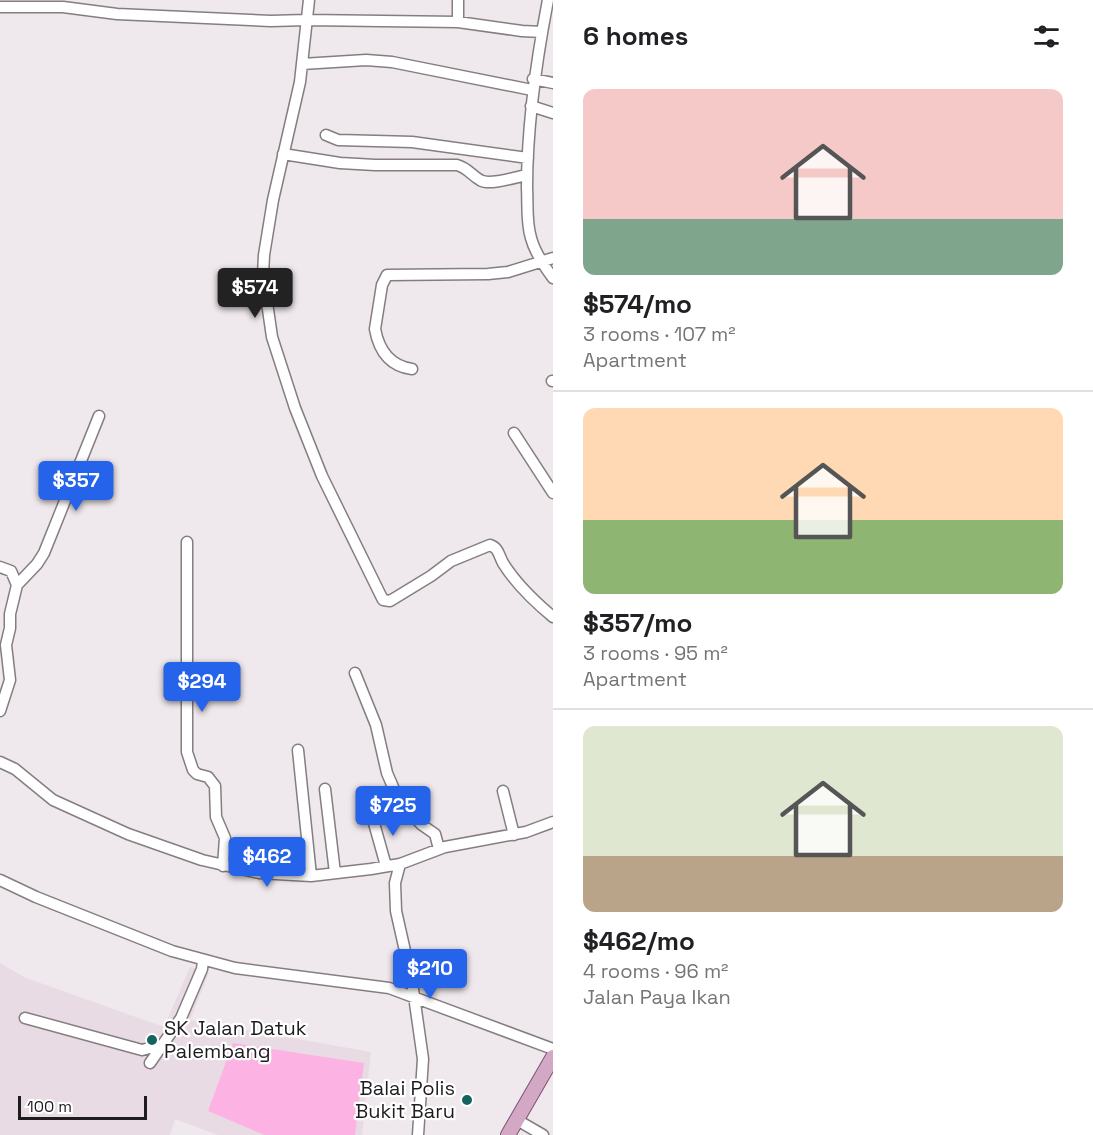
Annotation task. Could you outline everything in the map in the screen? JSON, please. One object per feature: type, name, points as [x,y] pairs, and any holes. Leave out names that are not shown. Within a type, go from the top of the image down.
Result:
[{"type":"main road","points":[[508,1135],[553,1058]]},
{"type":"street","points":[[309,0],[300,82],[273,200],[263,275],[272,337],[295,408],[322,476],[383,600],[390,601],[451,561],[493,545],[520,586],[553,618]]},
{"type":"street","points":[[458,0],[458,22]]},
{"type":"street","points":[[0,7],[63,7],[117,14],[271,21],[458,22],[542,32]]},
{"type":"street","points":[[549,8],[542,32],[533,84],[527,175],[530,236],[542,262],[553,278]]},
{"type":"street","points":[[302,64],[366,60],[533,84],[553,83]]},
{"type":"street","points":[[531,106],[553,113]]},
{"type":"street","points":[[326,135],[338,140],[412,142],[528,158]]},
{"type":"street","points":[[283,154],[340,163],[456,165],[465,167],[485,182],[527,175]]},
{"type":"street","points":[[412,369],[395,365],[388,359],[376,336],[375,329],[382,285],[387,274],[488,274],[508,272],[553,258]]},
{"type":"street","points":[[0,711],[10,680],[6,645],[17,585],[44,553],[99,416]]},
{"type":"street","points":[[514,433],[553,494]]},
{"type":"street","points":[[187,542],[187,752],[193,770],[197,774],[208,777],[214,786],[216,817],[225,838],[223,866]]},
{"type":"street","points":[[0,567],[11,571],[17,585]]},
{"type":"street","points":[[355,673],[376,725],[387,773],[399,801],[422,825],[435,834],[439,849]]},
{"type":"street","points":[[298,750],[311,876]]},
{"type":"street","points":[[0,762],[15,769],[53,800],[76,812],[162,846],[223,866],[259,873],[311,876],[400,864],[439,849],[514,835],[553,822]]},
{"type":"street","points":[[325,789],[334,873]]},
{"type":"street","points":[[504,791],[514,835]]},
{"type":"street","points":[[372,816],[386,866]]},
{"type":"street","points":[[400,864],[395,883],[396,911],[415,997],[423,1059],[418,1135]]},
{"type":"street","points":[[0,880],[115,930],[172,951],[235,968],[388,988],[553,1050]]},
{"type":"street","points":[[150,1063],[181,1018],[202,969],[203,960]]},
{"type":"street","points":[[25,1018],[142,1050],[161,1046]]},
{"type":"street","points":[[517,1120],[543,1135]]},
{"type":"shaded area","name":"SK Jalan Datuk Palembang","points":[[0,963],[26,978],[164,1027],[190,967],[209,973],[190,1020],[371,1052],[362,1135],[218,1135],[175,1119],[170,1135],[0,1135]]},
{"type":"shaded area","points":[[233,1043],[364,1063],[355,1135],[264,1135],[208,1111]]},
{"type":"place","name":"SK Jalan Datuk Palembang","points":[[152,1040]]},
{"type":"place","name":"Balai Polis Bukit Baru","points":[[467,1100]]}]
